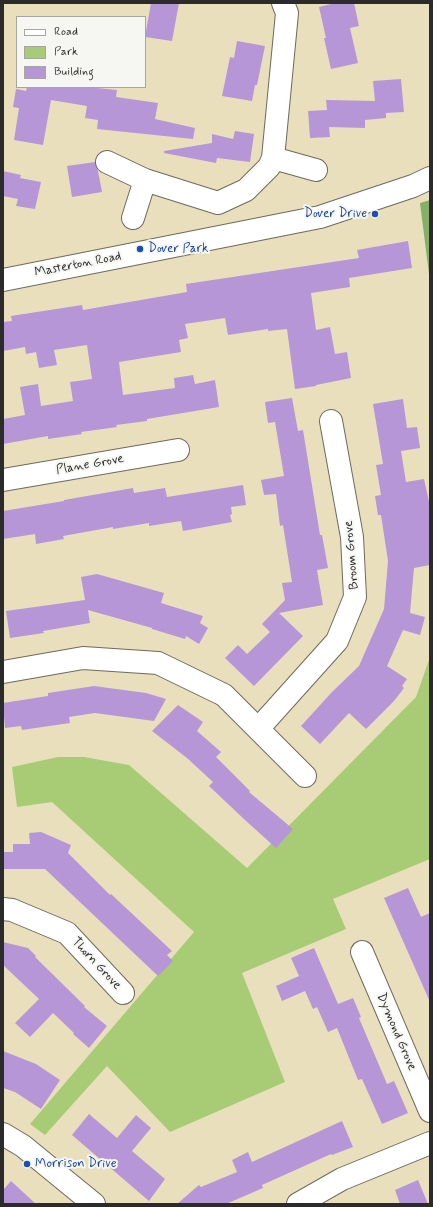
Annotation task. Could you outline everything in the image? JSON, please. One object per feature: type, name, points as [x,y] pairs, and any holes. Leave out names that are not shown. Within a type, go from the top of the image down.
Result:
[{"type":"street","points":[[107,162],[145,180],[218,203],[246,190],[269,167],[274,158],[287,13],[283,3]]},
{"type":"street","points":[[274,158],[316,170]]},
{"type":"street","name":"Masterton Road","points":[[3,280],[320,217],[413,186],[430,178]]},
{"type":"street","points":[[133,218],[145,180]]},
{"type":"street","name":"Broom Grove","points":[[258,729],[337,641],[356,597],[352,537],[330,421]]},
{"type":"street","name":"Plane Grove","points":[[3,480],[178,450]]},
{"type":"street","points":[[3,672],[83,658],[158,663],[224,695],[305,776]]},
{"type":"street","name":"Thorn Grove","points":[[3,909],[12,910],[67,933],[123,993]]},
{"type":"street","name":"Dymond Grove","points":[[362,952],[430,1111]]},
{"type":"street","points":[[3,1134],[23,1146],[94,1204]]},
{"type":"street","points":[[298,1204],[342,1179],[430,1143]]},
{"type":"green space","points":[[430,200],[430,282],[420,203]]},
{"type":"green space","points":[[430,657],[430,859],[333,899],[346,929],[242,973],[285,1082],[170,1132],[107,1066],[45,1135],[30,1124],[194,932],[52,802],[17,807],[12,767],[58,757],[84,757],[129,765],[247,868],[416,697]]},
{"type":"building","points":[[151,3],[179,3],[172,41],[146,37]]},
{"type":"building","points":[[335,3],[354,3],[359,26],[350,28],[358,63],[331,69],[319,7]]},
{"type":"building","points":[[237,41],[265,46],[252,101],[222,96],[230,57],[234,58]]},
{"type":"building","points":[[401,79],[404,112],[386,113],[386,118],[365,120],[365,128],[329,127],[330,137],[310,138],[308,111],[327,110],[326,100],[375,101],[373,81]]},
{"type":"building","points":[[27,88],[97,88],[117,90],[116,97],[158,103],[155,119],[195,128],[193,139],[97,129],[98,120],[85,118],[87,106],[51,100],[43,145],[14,140],[19,108],[13,107],[16,89],[26,91]]},
{"type":"building","points":[[235,131],[254,134],[250,162],[217,158],[216,163],[164,153],[164,151],[212,143],[212,134],[233,139]]},
{"type":"building","points":[[95,162],[102,192],[72,197],[67,166]]},
{"type":"building","points":[[3,171],[21,175],[20,178],[41,182],[35,209],[16,206],[18,199],[3,196]]},
{"type":"building","points":[[408,241],[412,268],[349,278],[350,287],[311,293],[316,330],[330,327],[335,354],[347,352],[351,378],[295,389],[287,329],[268,331],[268,329],[228,335],[225,318],[185,324],[188,338],[179,340],[181,352],[119,362],[123,395],[175,388],[174,378],[193,375],[195,384],[215,380],[219,407],[147,419],[147,421],[116,425],[117,427],[81,432],[82,434],[48,439],[48,436],[3,444],[3,419],[25,415],[20,387],[38,384],[41,406],[73,401],[70,382],[92,379],[87,345],[54,350],[57,365],[39,368],[36,352],[26,354],[25,347],[3,351],[3,322],[12,321],[11,316],[82,305],[83,310],[187,292],[186,284],[359,258],[357,250]]},
{"type":"building","points":[[292,398],[298,431],[303,430],[320,535],[322,535],[328,568],[317,570],[323,605],[279,613],[303,636],[254,686],[225,658],[238,645],[247,654],[270,632],[262,624],[285,600],[282,583],[292,582],[283,525],[280,526],[276,494],[264,495],[261,480],[284,476],[275,422],[268,423],[265,402]]},
{"type":"building","points":[[403,399],[407,428],[417,427],[420,448],[401,451],[406,482],[424,479],[430,506],[430,565],[414,568],[410,613],[425,617],[420,635],[403,630],[387,666],[407,679],[402,686],[404,688],[394,701],[366,729],[349,713],[320,744],[301,726],[332,692],[359,666],[384,609],[388,561],[381,515],[378,515],[375,496],[381,495],[376,465],[383,464],[373,404]]},
{"type":"building","points":[[243,485],[246,505],[231,507],[232,514],[230,515],[232,522],[183,531],[181,521],[149,526],[149,523],[113,529],[113,527],[63,536],[64,539],[36,544],[35,534],[3,539],[3,511],[133,488],[134,493],[165,488],[167,497]]},
{"type":"building","points":[[97,574],[164,593],[161,603],[203,616],[200,623],[208,628],[199,644],[186,636],[185,639],[88,610],[90,623],[43,631],[44,633],[10,638],[6,611],[85,600],[81,577]]},
{"type":"building","points":[[94,686],[146,693],[166,699],[154,721],[95,713],[69,717],[70,723],[22,730],[21,726],[5,728],[3,703],[48,696],[48,693]]},
{"type":"building","points":[[178,705],[203,722],[197,731],[221,752],[216,757],[250,791],[249,792],[293,829],[276,848],[209,786],[213,782],[187,758],[152,731]]},
{"type":"building","points":[[41,832],[71,845],[68,853],[110,895],[111,894],[172,951],[167,955],[173,961],[158,976],[45,869],[3,869],[3,852],[13,852],[13,844],[30,844],[29,833]]},
{"type":"building","points":[[408,888],[421,917],[430,913],[430,1002],[384,898]]},
{"type":"building","points":[[3,942],[28,948],[36,956],[35,957],[85,1006],[84,1007],[107,1026],[89,1048],[53,1013],[30,1037],[15,1023],[39,999],[3,965]]},
{"type":"building","points":[[314,948],[338,1004],[353,998],[361,1017],[359,1018],[387,1084],[394,1081],[408,1113],[382,1124],[362,1079],[358,1080],[337,1028],[328,1032],[317,1007],[313,1009],[305,991],[282,1001],[276,986],[299,976],[291,958]]},
{"type":"building","points":[[3,1051],[36,1064],[60,1080],[41,1109],[15,1092],[3,1088]]},
{"type":"building","points":[[89,1114],[117,1138],[136,1115],[151,1128],[132,1151],[165,1179],[149,1201],[72,1135]]},
{"type":"building","points":[[342,1121],[353,1147],[332,1155],[331,1154],[262,1185],[263,1188],[226,1204],[177,1204],[199,1185],[201,1187],[237,1172],[232,1160],[248,1152],[252,1162]]},
{"type":"building","points":[[418,1180],[428,1204],[400,1204],[395,1190]]},
{"type":"building","points":[[11,1181],[36,1204],[3,1204],[3,1190]]},
{"type":"place","name":"Dover Drive","points":[[375,214]]},
{"type":"place","name":"Dover Park","points":[[140,249]]},
{"type":"place","name":"Morrison Drive","points":[[27,1164]]}]
